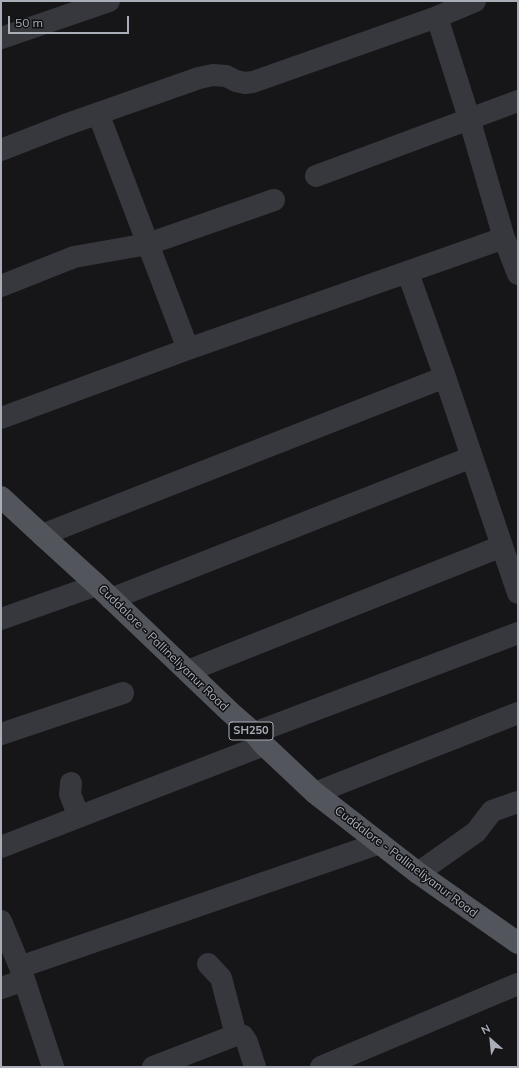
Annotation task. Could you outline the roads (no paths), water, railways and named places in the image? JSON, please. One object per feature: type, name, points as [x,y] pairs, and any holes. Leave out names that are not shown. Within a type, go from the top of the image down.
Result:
[{"type":"main road","name":"Cuddalore - Pallineliyanur Road","points":[[1,497],[188,671],[315,793],[418,873],[518,943]]},
{"type":"street","points":[[1,38],[109,1]]},
{"type":"street","points":[[1,150],[98,113],[199,78],[213,75],[226,76],[236,81],[245,83],[253,82],[437,17],[475,1]]},
{"type":"street","points":[[437,17],[469,118],[504,238],[518,273]]},
{"type":"street","points":[[316,176],[518,101]]},
{"type":"street","points":[[98,113],[188,349]]},
{"type":"street","points":[[1,286],[74,257],[148,244],[274,200]]},
{"type":"street","points":[[1,418],[188,349],[408,273],[504,238]]},
{"type":"street","points":[[408,273],[518,593]]},
{"type":"street","points":[[42,535],[445,377]]},
{"type":"street","points":[[1,619],[104,592],[472,457]]},
{"type":"street","points":[[188,671],[502,546]]},
{"type":"street","points":[[1,847],[78,817],[259,739],[518,633]]},
{"type":"street","points":[[1,734],[123,693]]},
{"type":"street","points":[[315,793],[518,713]]},
{"type":"street","points":[[71,783],[70,794],[78,817]]},
{"type":"street","points":[[418,873],[476,832],[492,811],[518,802]]},
{"type":"street","points":[[1,988],[22,974],[380,843]]},
{"type":"street","points":[[1,921],[22,974],[53,1067]]},
{"type":"street","points":[[208,964],[221,978],[236,1035]]},
{"type":"street","points":[[321,1067],[518,984]]},
{"type":"street","points":[[153,1067],[236,1035],[243,1036],[247,1042],[255,1067]]}]
